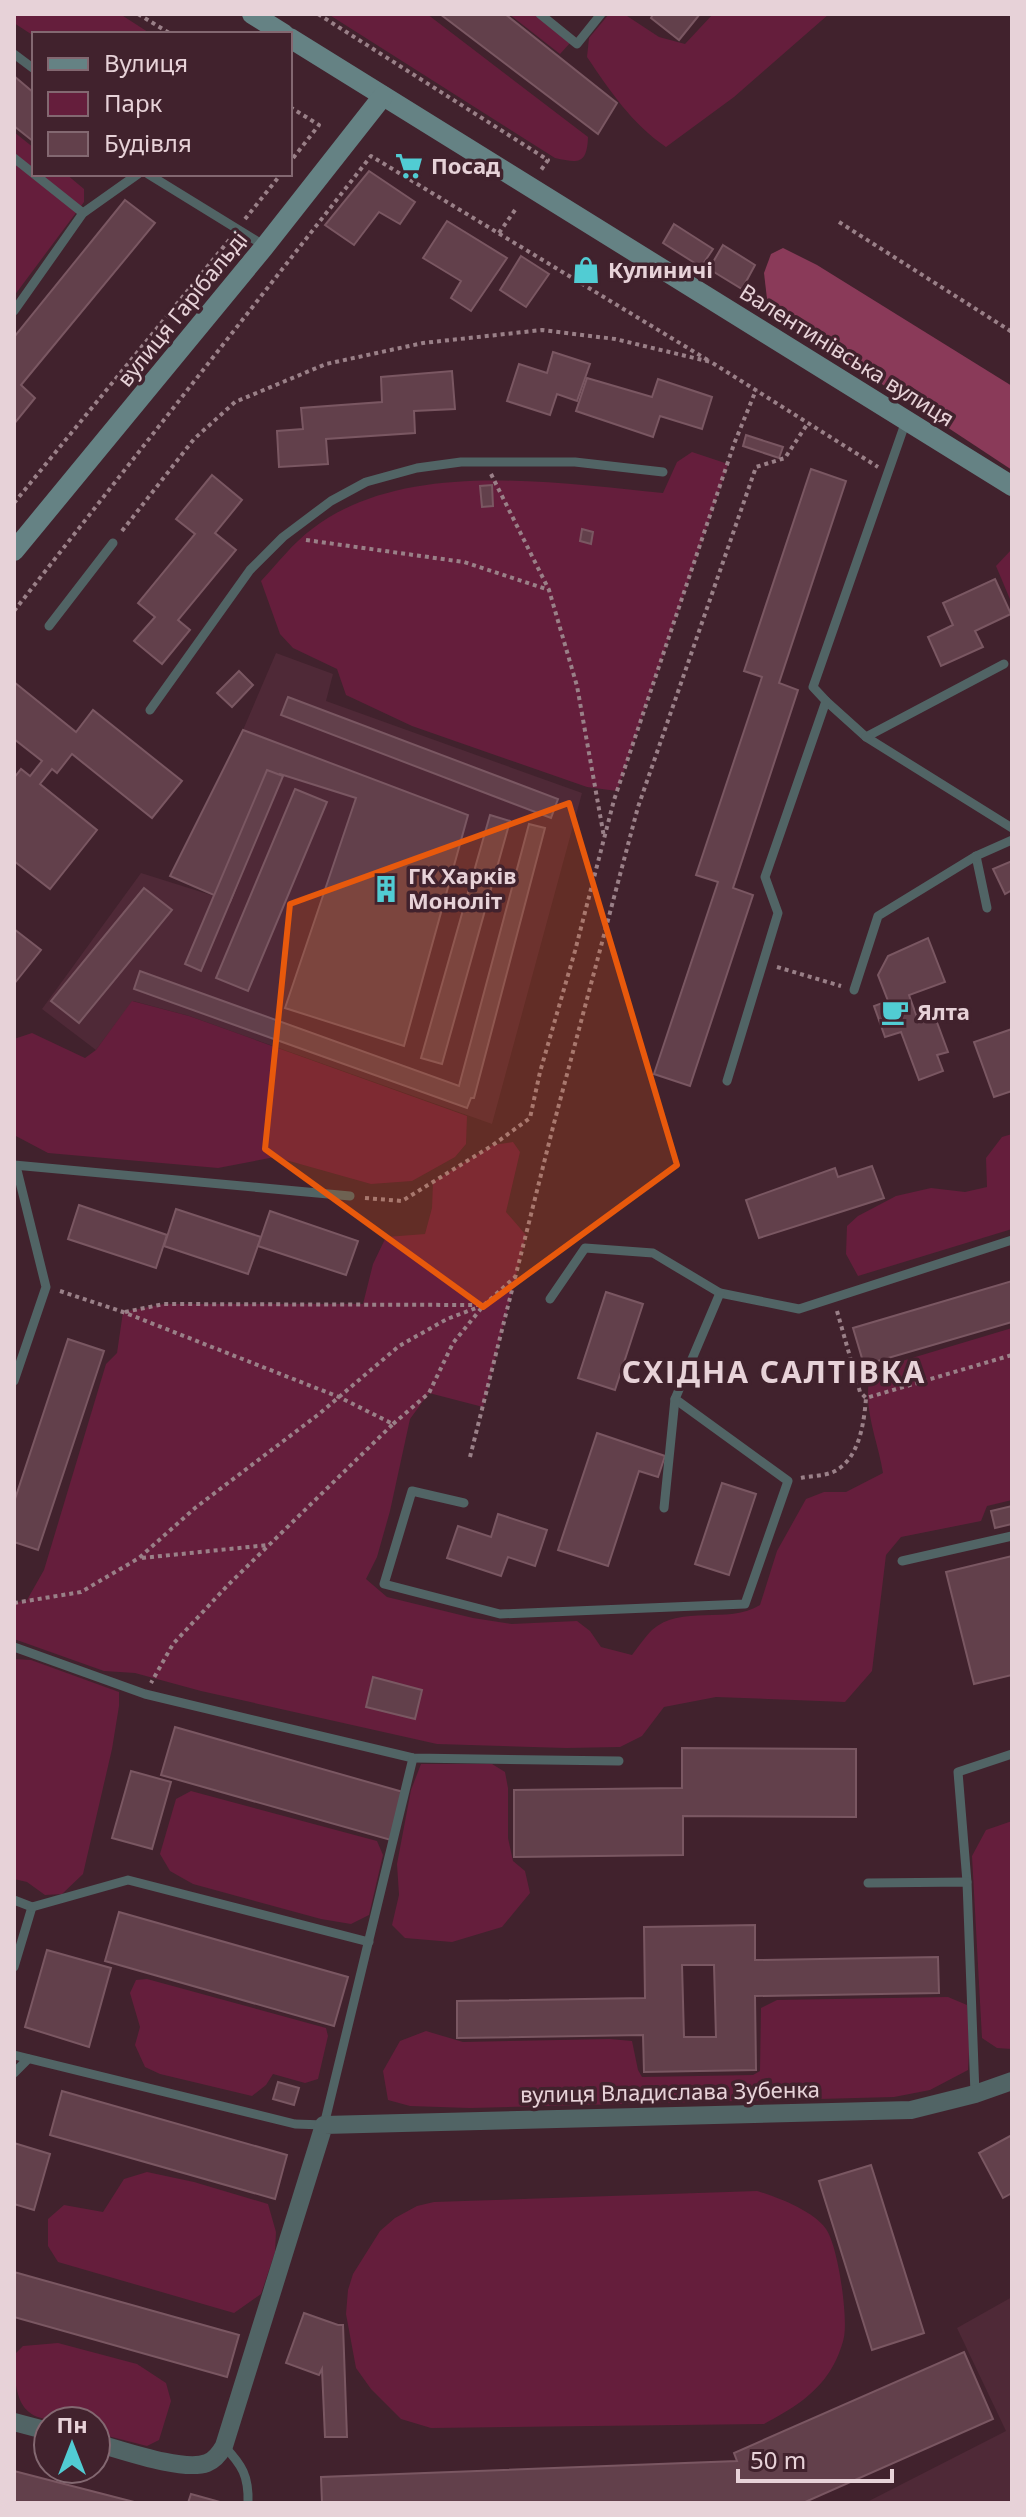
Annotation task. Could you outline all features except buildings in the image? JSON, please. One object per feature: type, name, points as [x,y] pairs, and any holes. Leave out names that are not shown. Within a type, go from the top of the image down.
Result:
[{"type":"street","points":[[252,14],[281,32]]},
{"type":"street","name":"Валентинівська вулиця","points":[[292,39],[1012,486]]},
{"type":"street","name":"вулиця Гарібальді","points":[[14,551],[265,246],[383,96]]},
{"type":"street","name":"вулиця Владислава Зубенка","points":[[324,2125],[911,2110],[1012,2081]]},
{"type":"street","points":[[112,2447],[191,2466],[209,2462],[224,2446],[324,2125]]},
{"type":"lane","points":[[540,14],[577,44],[601,14]]},
{"type":"lane","points":[[14,54],[32,68]]},
{"type":"lane","points":[[14,158],[32,172]]},
{"type":"lane","points":[[37,176],[83,213]]},
{"type":"lane","points":[[14,311],[83,213],[135,176]]},
{"type":"lane","points":[[151,176],[265,246]]},
{"type":"lane","points":[[906,421],[813,687],[866,737],[1012,828]]},
{"type":"lane","points":[[150,710],[250,570],[283,537],[331,501],[366,482],[417,468],[461,462],[575,462],[663,472]]},
{"type":"lane","points":[[49,626],[113,543]]},
{"type":"lane","points":[[866,737],[1004,664]]},
{"type":"lane","points":[[727,1081],[778,913],[765,877],[826,701]]},
{"type":"lane","points":[[854,990],[878,916],[976,856],[1012,840]]},
{"type":"lane","points":[[976,856],[987,908]]},
{"type":"lane","points":[[14,1381],[46,1287],[15,1165],[350,1196]]},
{"type":"lane","points":[[550,1299],[585,1248],[653,1253],[720,1293],[799,1309],[1012,1240]]},
{"type":"lane","points":[[664,1508],[675,1399],[720,1293]]},
{"type":"lane","points":[[464,1503],[412,1491],[384,1584],[500,1614],[745,1604],[788,1481],[675,1399]]},
{"type":"lane","points":[[902,1561],[1012,1536]]},
{"type":"lane","points":[[14,1647],[145,1694],[413,1758],[619,1761]]},
{"type":"lane","points":[[975,2094],[967,1882],[958,1772],[1012,1754]]},
{"type":"lane","points":[[14,2055],[295,2124],[324,2125],[413,1758]]},
{"type":"lane","points":[[14,1900],[32,1907],[128,1880],[369,1942]]},
{"type":"lane","points":[[868,1883],[967,1882]]},
{"type":"lane","points":[[14,1967],[32,1907]]},
{"type":"lane","points":[[14,2073],[28,2059]]},
{"type":"lane","points":[[224,2446],[242,2465],[248,2503]]},
{"type":"path","points":[[138,14],[168,32]]},
{"type":"path","points":[[318,14],[548,160],[541,170]]},
{"type":"path","points":[[292,108],[319,125],[292,159]]},
{"type":"path","points":[[14,611],[371,156],[711,362],[888,474]]},
{"type":"path","points":[[14,503],[279,176]]},
{"type":"path","points":[[499,233],[515,210]]},
{"type":"path","points":[[839,222],[1012,332]]},
{"type":"path","points":[[113,543],[194,439],[235,402],[326,364],[423,343],[542,330],[615,339],[711,362]]},
{"type":"path","points":[[350,1196],[402,1201],[493,1145],[530,1118],[614,800],[734,444],[756,390]]},
{"type":"path","points":[[470,1457],[638,807],[756,467],[785,458],[808,423]]},
{"type":"path","points":[[485,462],[549,590],[577,686],[604,839]]},
{"type":"path","points":[[283,537],[464,562],[549,590]]},
{"type":"path","points":[[763,963],[854,990]]},
{"type":"path","points":[[145,1694],[173,1644],[268,1545],[429,1393],[453,1343],[484,1305],[516,1276]]},
{"type":"path","points":[[46,1287],[123,1312],[339,1397],[393,1424]]},
{"type":"path","points":[[833,1298],[860,1392],[866,1398]]},
{"type":"path","points":[[123,1312],[164,1304],[484,1305]]},
{"type":"path","points":[[14,1603],[81,1592],[139,1558],[195,1508],[339,1397],[399,1346],[447,1319],[484,1305]]},
{"type":"path","points":[[866,1398],[1012,1355]]},
{"type":"path","points":[[788,1481],[833,1472],[854,1453],[864,1420],[866,1398]]},
{"type":"path","points":[[139,1558],[268,1545]]},
{"type":"highlighted area","points":[[569,803],[677,1165],[483,1307],[265,1149],[290,904]]},
{"type":"shaded area","points":[[783,248],[817,265],[1012,386],[1012,470],[800,330],[767,299],[764,273],[771,254]]},
{"type":"shaded area","points":[[276,653],[333,674],[326,701],[582,793],[492,1124],[189,1016],[133,1001],[96,1050],[42,1009],[141,873],[230,901],[280,774],[356,798],[286,1008],[404,1045],[468,815],[243,730]]},
{"type":"shaded area","points":[[1012,2297],[1012,2503],[865,2503],[1006,2431],[957,2328]]},
{"type":"green space","points":[[14,14],[120,14],[148,32],[32,32],[32,35],[14,23]]},
{"type":"green space","points":[[328,14],[427,14],[588,137],[586,153],[575,161],[555,158]]},
{"type":"green space","points":[[509,14],[535,14],[570,43],[560,54]]},
{"type":"green space","points":[[609,14],[624,14],[659,37],[685,44],[713,14],[829,14],[734,97],[666,147],[632,117],[587,57],[589,38]]},
{"type":"green space","points":[[14,132],[32,146],[32,176],[68,176],[84,189],[84,202],[14,296]]},
{"type":"green space","points":[[692,452],[728,464],[617,791],[587,787],[412,726],[346,695],[337,669],[293,648],[280,634],[261,581],[312,529],[349,507],[390,492],[435,484],[482,481],[576,484],[663,493],[677,462]]},
{"type":"green space","points":[[1012,549],[1012,604],[996,566]]},
{"type":"green space","points":[[132,1001],[189,1016],[467,1116],[466,1144],[455,1157],[412,1181],[371,1184],[275,1157],[218,1168],[48,1153],[14,1135],[14,1039],[32,1033],[85,1058],[96,1050]]},
{"type":"green space","points":[[1012,1134],[1012,1229],[858,1276],[846,1254],[847,1226],[858,1216],[896,1196],[931,1188],[965,1192],[987,1187],[986,1158],[1002,1137]]},
{"type":"green space","points":[[513,1142],[520,1152],[506,1212],[526,1235],[483,1407],[429,1393],[410,1419],[390,1511],[377,1557],[366,1579],[387,1597],[473,1618],[512,1624],[577,1621],[590,1631],[601,1647],[632,1655],[652,1630],[664,1622],[690,1616],[747,1611],[760,1605],[777,1551],[806,1499],[824,1492],[846,1492],[883,1473],[869,1408],[872,1370],[1012,1328],[1012,1500],[987,1506],[981,1521],[901,1537],[886,1555],[872,1671],[845,1702],[716,1697],[664,1707],[642,1736],[620,1747],[437,1744],[201,1691],[135,1673],[104,1671],[14,1639],[14,1603],[27,1600],[44,1570],[106,1364],[117,1353],[123,1312],[164,1304],[363,1304],[373,1264],[386,1237],[425,1234],[432,1208],[433,1182],[493,1145]]},
{"type":"green space","points":[[14,1659],[31,1660],[119,1692],[112,1749],[83,1874],[62,1894],[45,1895],[27,1882],[14,1879]]},
{"type":"green space","points":[[421,1764],[492,1764],[505,1772],[508,1838],[513,1861],[525,1871],[530,1893],[502,1927],[452,1942],[405,1938],[392,1925],[399,1895],[397,1864],[411,1790]]},
{"type":"green space","points":[[191,1791],[377,1841],[383,1855],[369,1915],[351,1924],[321,1919],[193,1884],[170,1871],[160,1854],[176,1799]]},
{"type":"green space","points":[[1012,1821],[1012,2049],[997,2048],[982,2038],[972,1856],[986,1830]]},
{"type":"green space","points":[[147,1979],[326,2028],[328,2036],[318,2079],[305,2083],[273,2074],[266,2085],[252,2096],[160,2074],[145,2067],[135,2045],[140,2027],[130,1993],[136,1980]]},
{"type":"green space","points":[[948,1997],[967,2005],[970,2036],[968,2070],[930,2090],[894,2097],[470,2108],[410,2106],[388,2100],[383,2071],[400,2041],[426,2031],[463,2042],[632,2041],[642,2077],[753,2075],[760,2071],[761,2008],[777,2000]]},
{"type":"green space","points":[[147,2172],[268,2204],[276,2232],[275,2252],[261,2294],[234,2313],[58,2262],[48,2246],[48,2219],[64,2205],[103,2212],[124,2179]]},
{"type":"green space","points":[[757,2191],[804,2211],[826,2229],[838,2265],[845,2314],[842,2345],[824,2380],[801,2402],[764,2424],[431,2428],[401,2419],[371,2389],[356,2368],[346,2314],[353,2274],[380,2231],[417,2206],[434,2202]]},
{"type":"green space","points":[[58,2343],[137,2364],[166,2383],[171,2401],[159,2440],[147,2446],[112,2437],[112,2405],[32,2405],[32,2414],[18,2395],[15,2378],[14,2355],[23,2346]]},
{"type":"place","name":"Посад","points":[[409,166]]},
{"type":"place","name":"Кулиничі","points":[[586,270]]},
{"type":"place","name":"ГК Харків Моноліт","points":[[386,889]]},
{"type":"place","name":"Ялта","points":[[895,1012]]},
{"type":"district","name":"СХІДНА САЛТІВКА","points":[[774,1373]]}]
